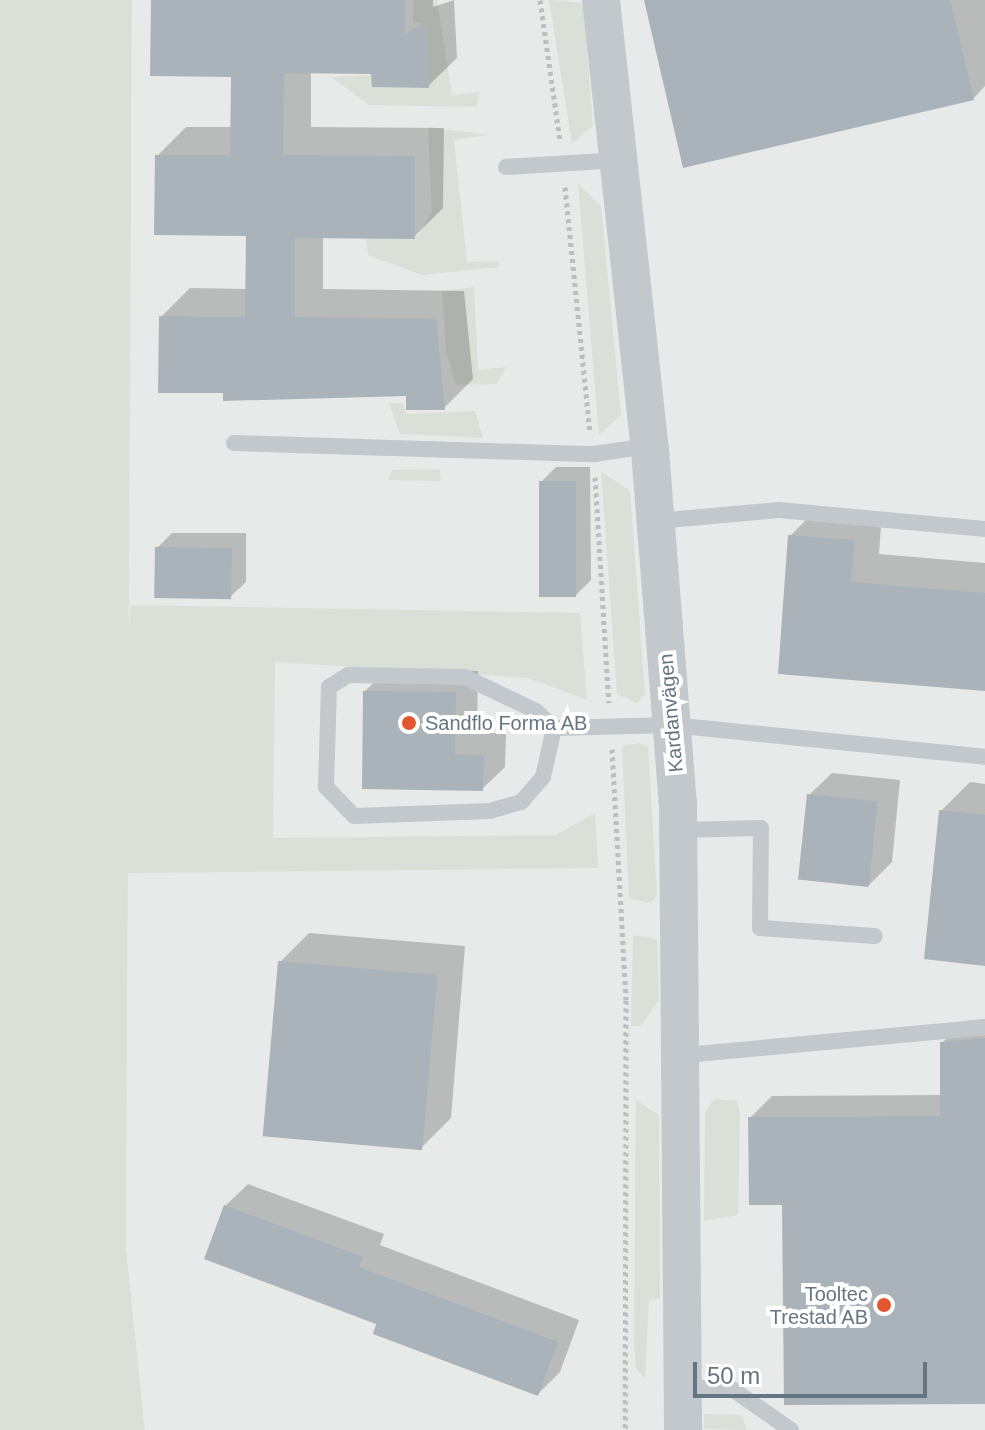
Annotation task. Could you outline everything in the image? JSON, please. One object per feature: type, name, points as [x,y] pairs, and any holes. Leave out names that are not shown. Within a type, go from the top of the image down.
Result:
[{"type":"street","name":"Kardanvägen","points":[[601,0],[649,446],[679,830],[685,1055],[683,1430]]},
{"type":"lane","points":[[506,167],[620,160]]},
{"type":"lane","points":[[234,443],[594,454],[649,446]]},
{"type":"lane","points":[[656,521],[779,510],[985,529]]},
{"type":"lane","points":[[554,728],[543,777],[521,802],[490,811],[354,816],[326,787],[329,687],[348,675],[465,677],[536,711],[554,728],[672,725],[985,757]]},
{"type":"lane","points":[[679,830],[761,828],[760,928],[875,936]]},
{"type":"lane","points":[[685,1055],[985,1027]]},
{"type":"lane","points":[[683,1387],[732,1389],[791,1430]]},
{"type":"shaded area","points":[[0,0],[132,0],[129,629],[131,605],[580,613],[587,700],[528,678],[275,662],[273,838],[556,835],[595,813],[598,868],[128,873],[126,1247],[145,1430],[0,1430]]},
{"type":"shaded area","points":[[132,0],[985,0],[985,1430],[145,1430],[126,1247]]},
{"type":"shaded area","points":[[414,0],[437,0],[452,95],[479,92],[477,107],[369,105],[331,77],[374,75],[380,87],[428,88],[425,23],[413,23]]},
{"type":"shaded area","points":[[549,0],[583,3],[593,126],[572,143]]},
{"type":"shaded area","points":[[428,127],[488,135],[454,140],[467,262],[499,261],[498,267],[422,275],[368,255],[366,236],[419,236],[432,211]]},
{"type":"shaded area","points":[[578,184],[601,206],[621,415],[599,435]]},
{"type":"shaded area","points":[[474,287],[478,370],[506,367],[497,384],[456,385],[446,351],[442,291]]},
{"type":"shaded area","points":[[389,403],[403,403],[406,414],[475,411],[483,438],[400,434]]},
{"type":"shaded area","points":[[440,469],[441,481],[388,480],[392,470]]},
{"type":"shaded area","points":[[601,471],[630,491],[645,694],[637,703],[617,694]]},
{"type":"shaded area","points":[[639,743],[648,747],[657,895],[650,903],[629,898],[622,746]]},
{"type":"shaded area","points":[[633,935],[657,939],[659,1000],[641,1026],[631,1026]]},
{"type":"shaded area","points":[[714,1099],[737,1101],[740,1113],[738,1215],[704,1221],[705,1113]]},
{"type":"shaded area","points":[[636,1100],[659,1115],[660,1298],[649,1300],[645,1378],[636,1369],[634,1344]]},
{"type":"shaded area","points":[[704,1414],[741,1415],[747,1430],[704,1429]]},
{"type":"building","points":[[151,0],[405,0],[405,34],[425,22],[429,88],[372,87],[371,74],[284,73],[283,155],[415,156],[415,239],[295,238],[295,317],[436,319],[445,410],[406,410],[406,396],[223,401],[223,393],[158,393],[159,316],[245,317],[246,236],[154,235],[155,155],[230,155],[231,77],[150,76]]},
{"type":"building","points":[[644,0],[950,0],[974,100],[683,168]]},
{"type":"building","points":[[539,481],[576,481],[576,597],[539,597]]},
{"type":"building","points":[[788,535],[854,540],[851,582],[985,593],[985,691],[778,674]]},
{"type":"building","points":[[155,547],[232,548],[231,599],[154,598]]},
{"type":"building","name":"Sandflo Forma AB","points":[[363,691],[456,692],[455,754],[484,755],[483,791],[362,789]]},
{"type":"building","points":[[807,794],[878,801],[869,887],[798,880]]},
{"type":"building","points":[[939,810],[985,815],[985,966],[924,959]]},
{"type":"building","points":[[278,961],[437,975],[422,1150],[263,1136]]},
{"type":"building","name":"Tooltec Trestad AB","points":[[985,1038],[985,1404],[784,1405],[782,1205],[749,1205],[748,1117],[940,1116],[940,1042]]},
{"type":"building","points":[[224,1205],[363,1257],[359,1267],[558,1342],[538,1396],[373,1334],[376,1324],[204,1259]]},
{"type":"place","name":"Sandflo Forma AB","points":[[409,723]]},
{"type":"place","name":"Tooltec Trestad AB","points":[[884,1305]]}]
